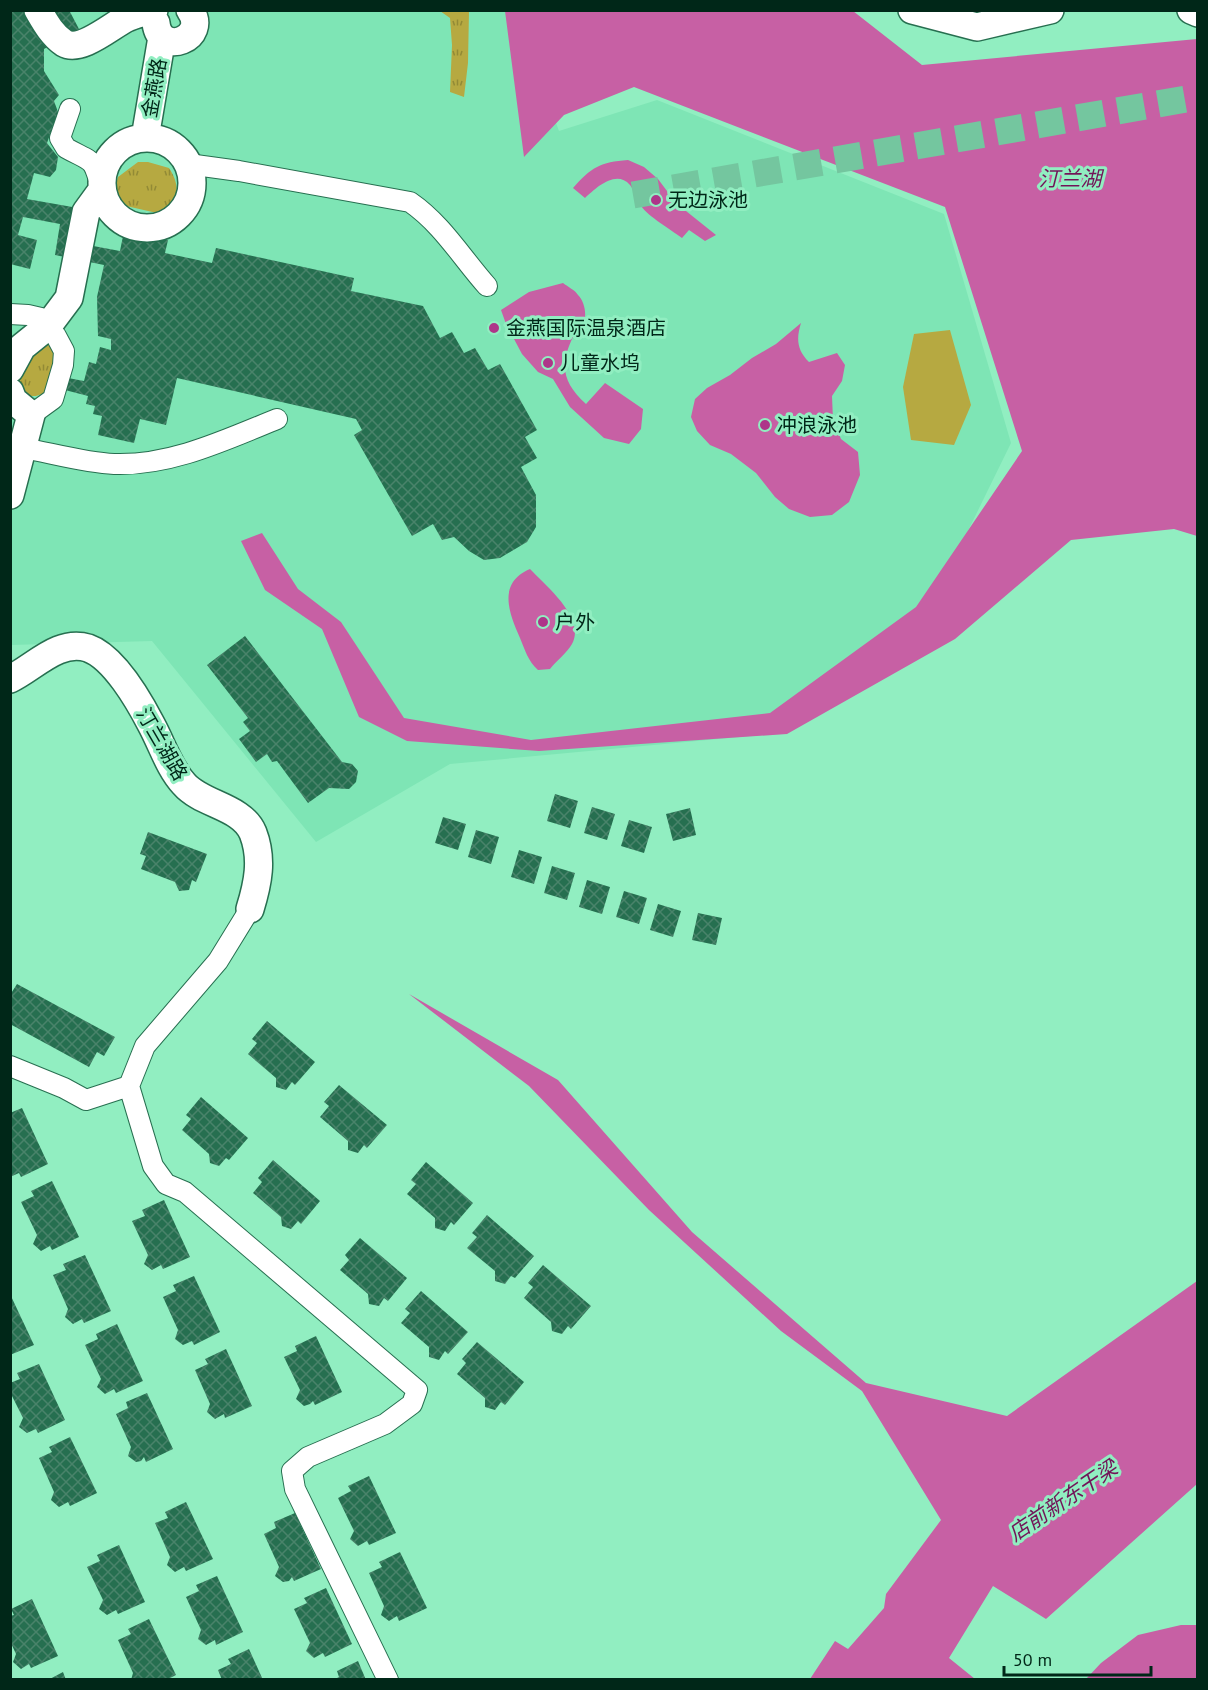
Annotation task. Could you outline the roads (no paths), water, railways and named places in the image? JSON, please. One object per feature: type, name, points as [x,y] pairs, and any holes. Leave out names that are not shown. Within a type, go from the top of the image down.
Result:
[{"type":"street","name":"金燕路","points":[[38,10],[50,30],[66,44],[77,45],[149,20],[187,39],[199,15]]},
{"type":"street","points":[[47,10],[61,30],[75,37],[106,17],[149,20]]},
{"type":"street","points":[[912,10],[977,27],[1050,10]]},
{"type":"street","points":[[1191,10],[1197,13]]},
{"type":"street","name":"金燕路","points":[[149,20],[151,139]]},
{"type":"street","points":[[70,109],[60,138],[66,148],[85,156],[94,164],[107,204],[117,217],[130,225],[145,228],[160,227],[174,219],[185,208],[191,194],[192,178],[188,164],[239,171],[410,202],[441,229],[487,286]]},
{"type":"street","name":"金燕路","points":[[102,190],[102,174],[108,160],[117,149],[130,141],[151,139],[169,144],[180,152],[188,164]]},
{"type":"street","points":[[10,369],[22,347],[48,326],[69,298],[86,212],[102,190]]},
{"type":"street","points":[[10,314],[41,318],[57,336],[64,351],[63,365],[53,399],[31,416],[10,495]]},
{"type":"street","points":[[10,392],[13,400],[31,416]]},
{"type":"street","points":[[23,448],[112,464],[144,463],[211,446],[278,419]]},
{"type":"street","name":"汀兰湖路","points":[[10,679],[53,652],[72,646],[89,648],[107,660],[139,704],[184,784],[203,799],[234,812],[252,831],[259,858],[258,883],[250,909]]},
{"type":"street","points":[[250,909],[218,961],[145,1046],[129,1086],[153,1166],[166,1184],[185,1192],[417,1390],[412,1404],[385,1424],[308,1457],[292,1471],[295,1489],[388,1680]]},
{"type":"street","points":[[10,1066],[64,1088],[86,1100],[129,1086]]},
{"type":"water","name":"汀兰湖","points":[[505,11],[853,11],[922,65],[1197,39],[1197,536],[1174,529],[1071,540],[955,639],[787,734],[539,751],[407,741],[359,717],[322,629],[265,590],[241,541],[262,533],[298,589],[341,622],[404,718],[531,740],[770,713],[916,607],[1022,451],[945,207],[634,87],[564,115],[524,157]]},
{"type":"water","name":"无边泳池","points":[[628,160],[644,167],[658,179],[676,203],[716,235],[705,241],[689,230],[682,238],[654,219],[639,204],[632,187],[619,179],[606,182],[585,198],[573,188],[597,167],[610,162]]},
{"type":"water","name":"儿童水坞","points":[[563,283],[580,298],[585,311],[584,322],[573,337],[566,357],[568,381],[586,404],[605,383],[643,409],[641,429],[629,444],[604,438],[570,407],[553,379],[538,372],[522,354],[506,324],[501,310],[529,292]]},
{"type":"water","name":"冲浪泳池","points":[[801,323],[798,334],[799,344],[809,362],[837,353],[845,365],[842,381],[832,396],[833,420],[841,439],[858,452],[860,475],[849,502],[832,515],[810,517],[789,509],[775,497],[756,473],[731,454],[710,445],[697,431],[691,417],[695,399],[707,388],[776,344]]},
{"type":"water","name":"户外","points":[[530,569],[562,603],[574,624],[575,634],[572,644],[550,669],[538,670],[532,663],[512,619],[510,609],[509,590],[513,582]]},
{"type":"water","name":"店前新东干梁","points":[[409,994],[558,1080],[692,1232],[866,1383],[1007,1416],[1197,1281],[1197,1484],[1046,1619],[993,1586],[949,1658],[975,1679],[810,1679],[835,1641],[848,1649],[884,1608],[886,1594],[941,1520],[862,1391],[781,1331],[649,1210],[529,1086]]},
{"type":"water","points":[[1181,1625],[1197,1625],[1197,1679],[1086,1679],[1101,1663],[1138,1635]]},
{"type":"tunnel","points":[[633,195],[1198,97]]},
{"type":"place","name":"无边泳池","points":[[656,200]]},
{"type":"place","name":"金燕国际温泉酒店","points":[[494,328]]},
{"type":"place","name":"儿童水坞","points":[[548,363]]},
{"type":"place","name":"冲浪泳池","points":[[765,425]]},
{"type":"place","name":"户外","points":[[543,622]]}]
